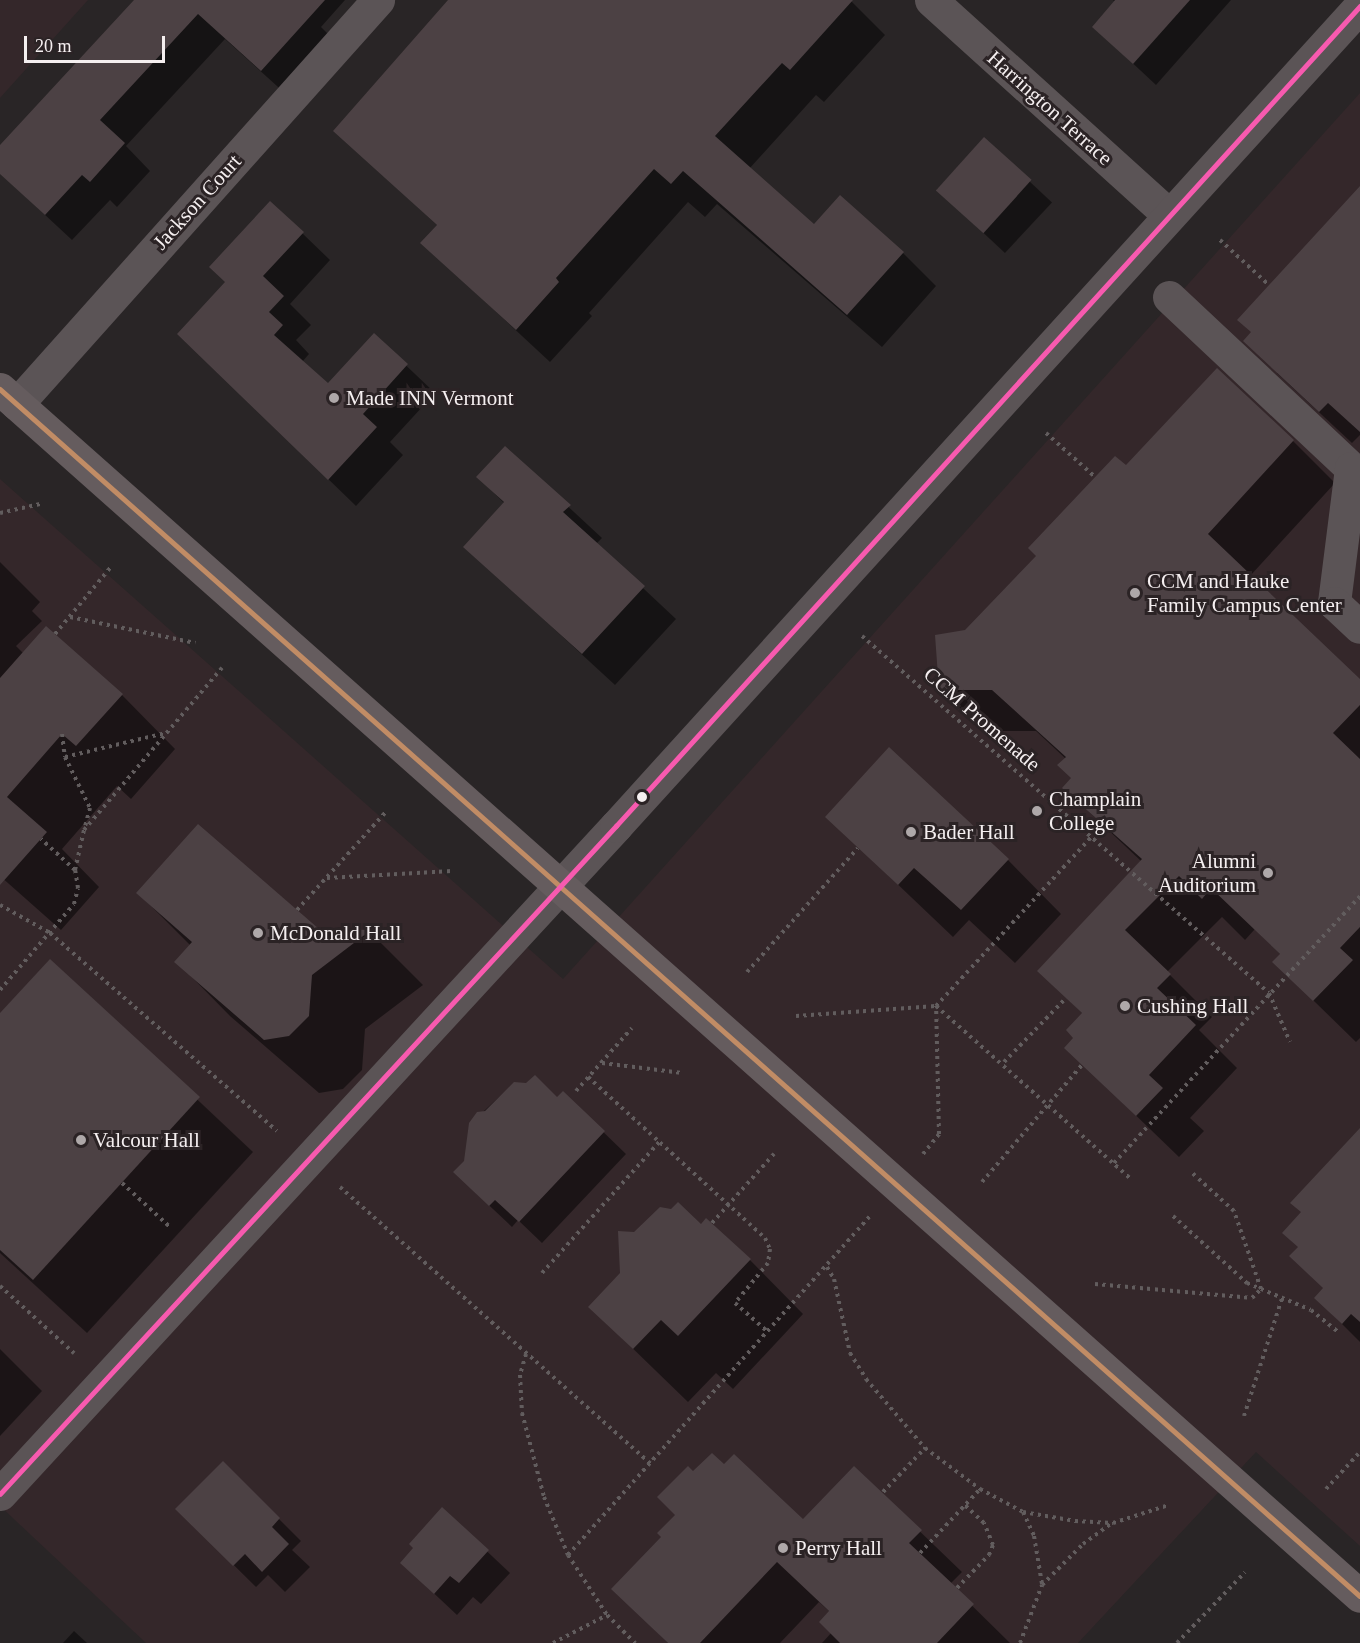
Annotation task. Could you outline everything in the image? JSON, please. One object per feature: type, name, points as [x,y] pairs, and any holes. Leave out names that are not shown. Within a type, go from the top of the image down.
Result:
[{"type":"main road","points":[[8,396],[562,884],[1360,1596]]},
{"type":"street","name":"Jackson Court","points":[[8,396],[378,0]]},
{"type":"street","name":"Harrington Terrace","points":[[931,0],[1169,215]]},
{"type":"street","points":[[0,1494],[562,884],[1360,6]]},
{"type":"street","points":[[1169,297],[1351,468],[1334,603],[1360,627]]},
{"type":"path","points":[[1220,240],[1269,285]]},
{"type":"path","points":[[1046,433],[1095,477]]},
{"type":"path","points":[[0,513],[40,504]]},
{"type":"path","points":[[55,634],[110,568]]},
{"type":"path","points":[[70,617],[195,643]]},
{"type":"path","name":"CCM Promenade","points":[[862,636],[1093,835],[1269,993]]},
{"type":"path","points":[[84,830],[222,668]]},
{"type":"path","points":[[65,758],[167,732]]},
{"type":"path","points":[[0,990],[74,904],[78,888],[75,870],[90,808],[65,758],[62,734]]},
{"type":"path","points":[[297,910],[385,813]]},
{"type":"path","points":[[796,1016],[936,1006],[1093,835]]},
{"type":"path","points":[[41,839],[75,870]]},
{"type":"path","points":[[747,972],[858,848]]},
{"type":"path","points":[[327,878],[452,871]]},
{"type":"path","points":[[1114,1163],[1360,896]]},
{"type":"path","points":[[0,905],[50,933],[285,1138]]},
{"type":"path","points":[[1269,993],[1290,1042]]},
{"type":"path","points":[[1004,1062],[1066,998]]},
{"type":"path","points":[[936,1006],[1004,1062],[1131,1179]]},
{"type":"path","points":[[920,1157],[939,1134],[936,1006]]},
{"type":"path","points":[[576,1091],[632,1028]]},
{"type":"path","points":[[601,1063],[682,1073]]},
{"type":"path","points":[[982,1182],[1083,1065]]},
{"type":"path","points":[[588,1077],[765,1238],[770,1249],[768,1263],[735,1303],[768,1332]]},
{"type":"path","points":[[542,1273],[659,1142]]},
{"type":"path","points":[[712,1223],[774,1154]]},
{"type":"path","points":[[1190,1171],[1234,1211],[1261,1289]]},
{"type":"path","points":[[122,1183],[170,1227]]},
{"type":"path","points":[[337,1185],[651,1464]]},
{"type":"path","points":[[568,1554],[651,1464],[873,1213]]},
{"type":"path","points":[[1173,1216],[1247,1283],[1311,1310],[1338,1333]]},
{"type":"path","points":[[827,1267],[834,1279],[850,1353],[888,1409],[925,1448],[980,1489],[1023,1512],[1113,1523]]},
{"type":"path","points":[[1095,1284],[1252,1298],[1261,1289]]},
{"type":"path","points":[[0,1286],[104,1380]]},
{"type":"path","points":[[1244,1416],[1282,1298]]},
{"type":"path","points":[[526,1354],[520,1375],[529,1444],[544,1497],[568,1554],[608,1615],[635,1643]]},
{"type":"path","points":[[883,1492],[925,1448]]},
{"type":"path","points":[[1326,1489],[1360,1452]]},
{"type":"path","points":[[920,1553],[980,1489]]},
{"type":"path","points":[[957,1588],[989,1555],[993,1545],[984,1523],[965,1505]]},
{"type":"path","points":[[1020,1643],[1042,1585],[1113,1523],[1169,1505]]},
{"type":"path","points":[[1023,1512],[1034,1536],[1042,1585]]},
{"type":"path","points":[[1177,1643],[1245,1572]]},
{"type":"path","points":[[553,1643],[608,1615]]},
{"type":"shaded area","points":[[0,0],[88,0],[0,98]]},
{"type":"shaded area","name":"Champlain College","points":[[1360,93],[1360,1546],[1256,1452],[1078,1643],[146,1643],[0,1506],[0,479],[563,979]]},
{"type":"building","points":[[134,0],[325,0],[261,71],[198,14],[100,120],[125,143],[90,182],[82,175],[45,215],[0,174],[0,145]]},
{"type":"building","points":[[448,0],[853,0],[790,70],[782,63],[715,136],[814,224],[840,195],[904,252],[847,315],[683,171],[671,184],[654,169],[556,278],[559,282],[516,330],[420,243],[437,225],[333,131]]},
{"type":"building","points":[[1115,0],[1190,0],[1133,64],[1092,27]]},
{"type":"building","points":[[984,137],[1032,180],[983,233],[936,191]]},
{"type":"building","points":[[1360,186],[1360,432],[1328,403],[1319,412],[1243,341],[1251,332],[1237,320]]},
{"type":"building","points":[[270,201],[304,232],[263,276],[284,296],[269,312],[283,325],[274,335],[328,383],[374,333],[408,364],[363,414],[377,427],[328,480],[177,334],[225,282],[209,267]]},
{"type":"building","name":"CCM and Hauke Family Campus Center","points":[[1217,368],[1294,440],[1208,534],[1360,679],[1360,705],[1333,733],[1360,759],[1360,927],[1340,948],[1353,960],[1313,1001],[1272,962],[1280,954],[1211,888],[1202,899],[1179,876],[1125,930],[1171,974],[1157,988],[1196,1025],[1149,1075],[1163,1088],[1136,1116],[1064,1048],[1073,1038],[1066,1030],[1082,1013],[1037,971],[1142,859],[1062,788],[1071,778],[1057,765],[1066,757],[992,690],[939,690],[935,635],[965,630],[1036,556],[1028,548],[1115,456],[1126,465]]},
{"type":"building","points":[[505,446],[571,505],[563,512],[645,586],[582,654],[463,547],[504,502],[476,477]]},
{"type":"building","points":[[46,626],[123,694],[76,746],[62,734],[7,797],[47,832],[0,885],[0,678]]},
{"type":"building","name":"Bader Hall","points":[[889,747],[1009,859],[961,910],[914,868],[898,885],[825,817]]},
{"type":"building","name":"McDonald Hall","points":[[198,824],[319,929],[371,930],[312,975],[309,1016],[289,1036],[264,1040],[174,962],[192,942],[136,893]]},
{"type":"building","name":"Valcour Hall","points":[[50,959],[200,1097],[33,1280],[0,1250],[0,1013]]},
{"type":"building","points":[[535,1075],[557,1097],[563,1091],[605,1131],[519,1222],[495,1200],[489,1206],[453,1172],[464,1161],[469,1123],[477,1112],[485,1111],[514,1082],[526,1083]]},
{"type":"building","points":[[1360,1128],[1360,1322],[1351,1314],[1342,1324],[1314,1298],[1323,1288],[1289,1256],[1298,1247],[1282,1233],[1301,1212],[1290,1203]]},
{"type":"building","points":[[678,1202],[701,1224],[706,1218],[751,1259],[678,1336],[661,1320],[633,1349],[588,1307],[620,1273],[618,1231],[634,1232],[660,1207],[671,1209]]},
{"type":"building","name":"Perry Hall","points":[[712,1453],[724,1464],[734,1454],[803,1519],[854,1466],[922,1530],[909,1543],[974,1604],[937,1643],[840,1643],[819,1622],[829,1611],[777,1562],[700,1643],[668,1643],[611,1589],[661,1537],[657,1533],[675,1515],[657,1497],[688,1466],[693,1471]]},
{"type":"building","points":[[223,1461],[280,1518],[272,1527],[289,1544],[262,1572],[245,1554],[233,1566],[175,1509]]},
{"type":"building","points":[[442,1507],[489,1550],[459,1583],[450,1576],[434,1594],[400,1563],[413,1548],[409,1544]]},
{"type":"transit line","points":[[0,1494],[616,826],[1360,6]]},
{"type":"transit line","points":[[0,389],[1360,1596]]},
{"type":"place","name":"Made INN Vermont","points":[[334,398]]},
{"type":"place","name":"CCM and Hauke Family Campus Center","points":[[1135,593]]},
{"type":"place","name":"Champlain College","points":[[1037,811]]},
{"type":"place","name":"Bader Hall","points":[[911,832]]},
{"type":"place","name":"Alumni Auditorium","points":[[1268,873]]},
{"type":"place","name":"McDonald Hall","points":[[258,933]]},
{"type":"place","name":"Cushing Hall","points":[[1125,1006]]},
{"type":"place","name":"Valcour Hall","points":[[81,1140]]},
{"type":"place","name":"Perry Hall","points":[[783,1548]]}]
